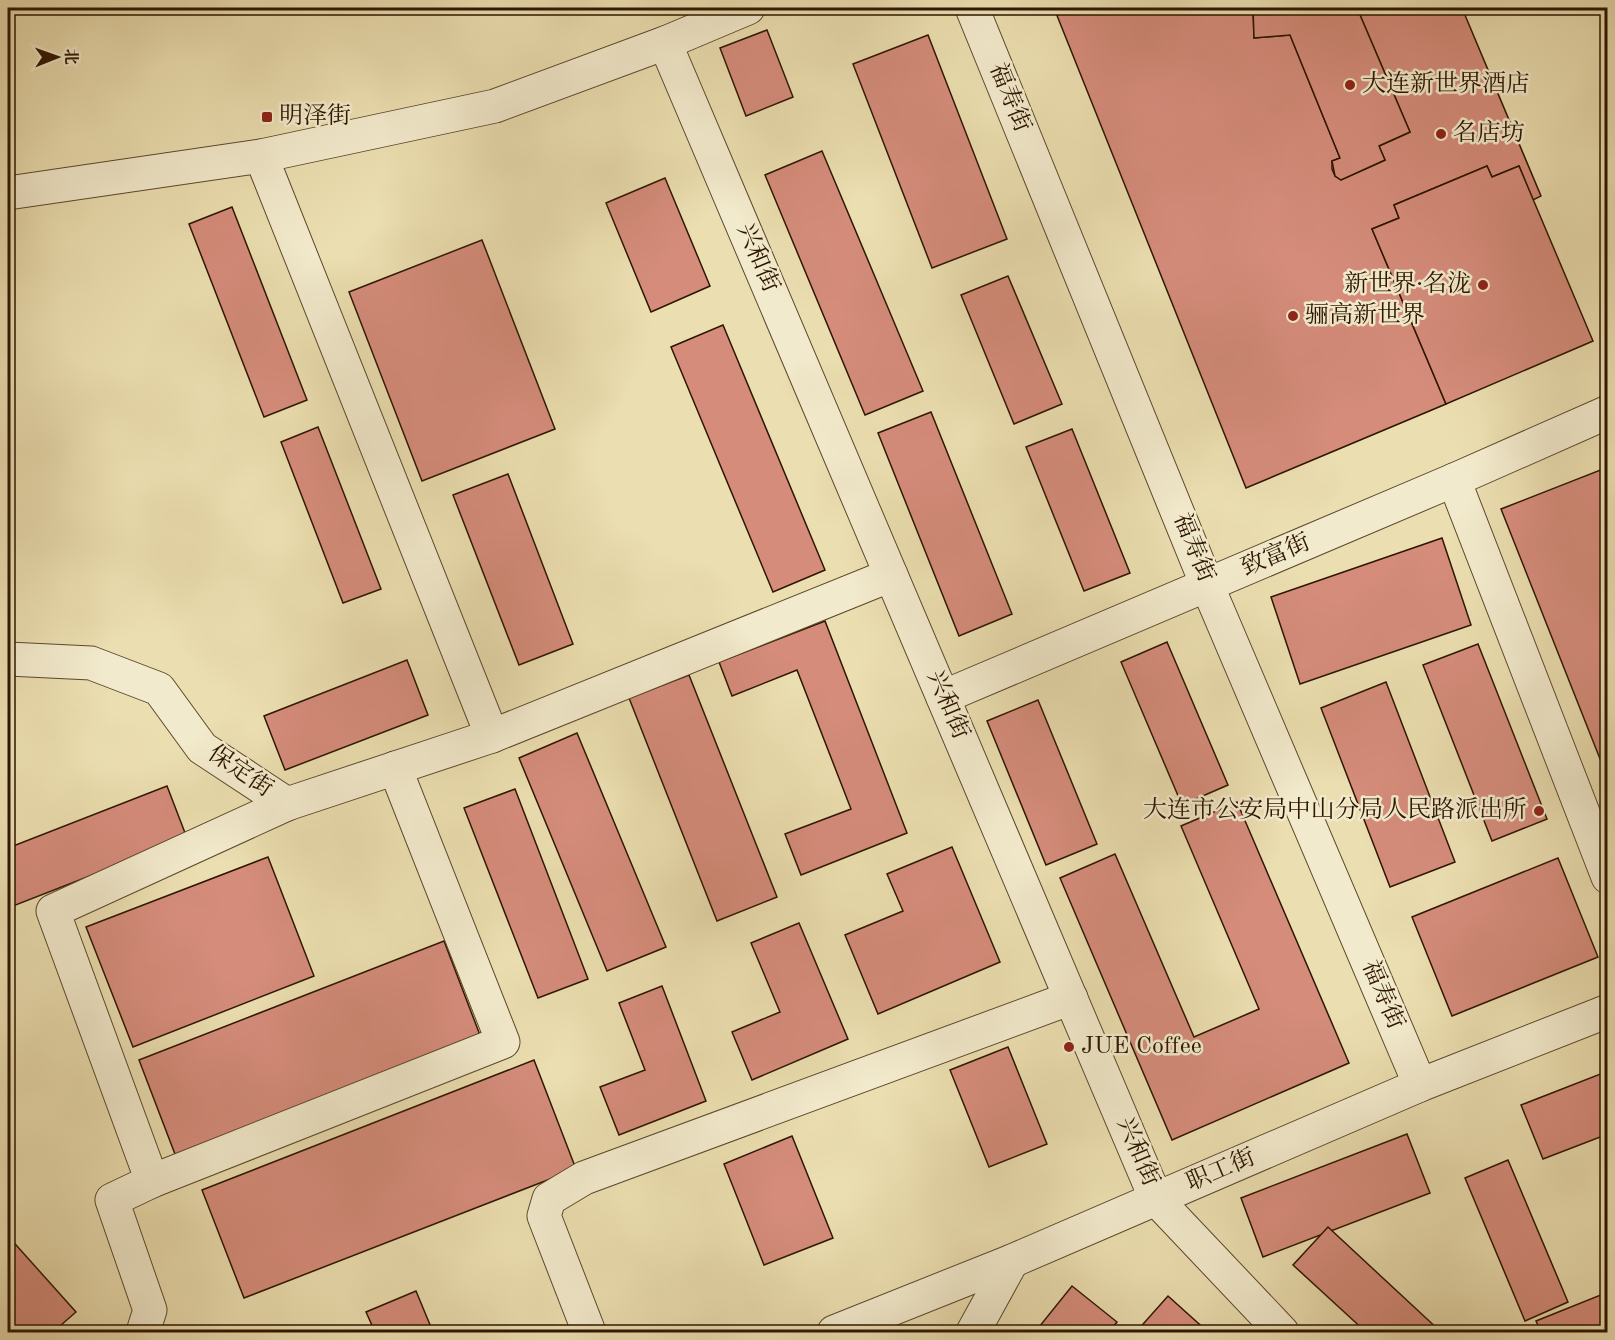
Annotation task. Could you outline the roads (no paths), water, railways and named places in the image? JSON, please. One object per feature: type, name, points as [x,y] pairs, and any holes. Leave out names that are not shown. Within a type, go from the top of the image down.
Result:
[{"type":"street","points":[[8,193],[261,156],[495,106],[665,43],[748,8]]},
{"type":"street","name":"福寿街","points":[[972,8],[1208,585],[1420,1085]]},
{"type":"street","name":"兴和街","points":[[665,43],[1156,1199],[1282,1332]]},
{"type":"street","points":[[261,156],[492,736]]},
{"type":"street","name":"致富街","points":[[943,696],[1454,480],[1608,412]]},
{"type":"street","points":[[1454,480],[1608,877]]},
{"type":"street","points":[[152,1181],[53,911],[287,804],[492,736],[891,575]]},
{"type":"street","name":"保定街","points":[[8,659],[91,663],[159,689],[202,748],[287,804]]},
{"type":"street","points":[[143,1332],[150,1310],[111,1200],[152,1181],[503,1042],[395,768]]},
{"type":"street","points":[[589,1332],[544,1216],[549,1199],[584,1178],[1071,998]]},
{"type":"street","name":"职工街","points":[[834,1332],[1012,1261],[1420,1085],[1608,1011]]},
{"type":"street","points":[[973,1332],[1012,1261]]},
{"type":"place","name":"大连新世界酒店","points":[[1350,85]]},
{"type":"place","name":"明泽街","points":[[267,117]]},
{"type":"place","name":"名店坊","points":[[1441,134]]},
{"type":"place","name":"新世界·名泷","points":[[1483,285]]},
{"type":"place","name":"骊高新世界","points":[[1293,316]]},
{"type":"place","name":"大连市公安局中山分局人民路派出所","points":[[1539,811]]},
{"type":"place","name":"JUE Coffee","points":[[1069,1047]]}]
